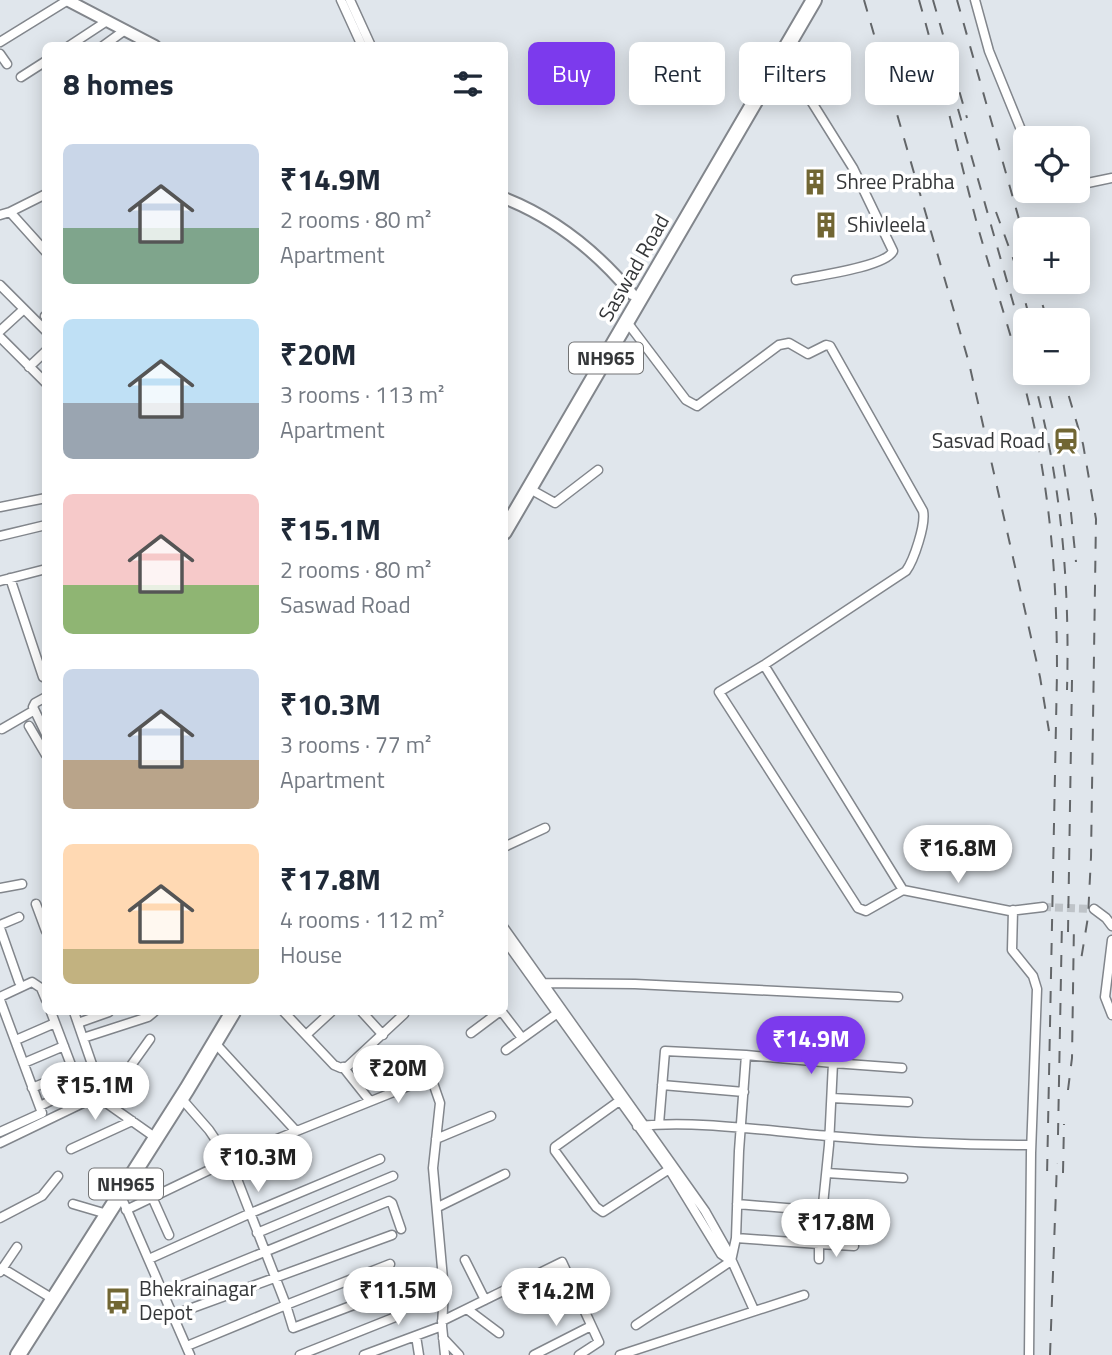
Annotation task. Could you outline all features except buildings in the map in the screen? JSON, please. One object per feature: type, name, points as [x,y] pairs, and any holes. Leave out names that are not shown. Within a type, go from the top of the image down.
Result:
[{"type":"highway","name":"Saswad Road","points":[[508,526],[814,0]]},
{"type":"highway","name":"NH965","points":[[18,1355],[231,1015]]},
{"type":"street","points":[[0,41],[67,0],[148,42]]},
{"type":"street","points":[[341,0],[360,42]]},
{"type":"street","points":[[350,0],[369,42]]},
{"type":"street","points":[[975,0],[989,51],[1019,126]]},
{"type":"street","points":[[75,42],[107,21]]},
{"type":"street","points":[[108,42],[125,30]]},
{"type":"street","points":[[0,54],[7,64]]},
{"type":"street","points":[[21,77],[42,64]]},
{"type":"street","points":[[796,280],[873,264],[886,260],[893,251],[853,168],[814,105]]},
{"type":"street","points":[[1090,183],[1112,178]]},
{"type":"street","points":[[0,215],[42,196]]},
{"type":"street","points":[[508,200],[569,234],[600,258],[632,294]]},
{"type":"street","points":[[10,212],[42,248]]},
{"type":"street","points":[[0,285],[42,327]]},
{"type":"street","points":[[0,331],[24,309]]},
{"type":"street","points":[[627,322],[686,400],[697,406],[783,343],[789,343],[808,354],[826,345],[830,346],[923,511],[924,522],[912,561],[906,571],[719,692],[860,911],[866,911],[903,890],[1013,910],[1042,907]]},
{"type":"street","points":[[0,337],[42,379]]},
{"type":"street","points":[[29,367],[42,355]]},
{"type":"street","points":[[530,489],[555,503],[598,470]]},
{"type":"street","points":[[0,507],[42,499]]},
{"type":"street","points":[[0,536],[42,525]]},
{"type":"street","points":[[0,581],[42,570]]},
{"type":"street","points":[[10,578],[42,674]]},
{"type":"street","points":[[764,665],[903,890]]},
{"type":"street","points":[[42,699],[34,704],[33,711],[42,727]]},
{"type":"street","points":[[2,729],[33,711]]},
{"type":"street","points":[[29,726],[42,748]]},
{"type":"street","points":[[508,845],[545,828]]},
{"type":"street","points":[[0,888],[22,884]]},
{"type":"street","points":[[36,904],[42,920]]},
{"type":"street","points":[[1094,909],[1112,926]]},
{"type":"street","points":[[1013,910],[1012,950],[1030,971],[1037,989],[1031,1145],[1029,1355]]},
{"type":"street","points":[[19,917],[0,926],[4,951],[19,982]]},
{"type":"street","points":[[508,934],[559,1012],[671,1167],[721,1254],[731,1261],[754,1310]]},
{"type":"street","points":[[1112,940],[1105,1002],[1112,1015]]},
{"type":"street","points":[[508,944],[539,983]]},
{"type":"street","points":[[0,1132],[43,1113],[0,998],[32,982],[42,990]]},
{"type":"street","points":[[539,983],[635,984],[898,997]]},
{"type":"street","points":[[506,1049],[559,1012]]},
{"type":"street","points":[[52,1015],[85,1102]]},
{"type":"street","points":[[75,1015],[104,1102]]},
{"type":"street","points":[[78,1023],[101,1015]]},
{"type":"street","points":[[83,1038],[150,1015]]},
{"type":"street","points":[[287,1015],[334,1065],[343,1067],[348,1066],[403,1015]]},
{"type":"street","points":[[306,1035],[328,1015]]},
{"type":"street","points":[[365,1015],[383,1035]]},
{"type":"street","points":[[471,1033],[496,1015]]},
{"type":"street","points":[[503,1015],[522,1038]]},
{"type":"street","points":[[16,1040],[55,1023]]},
{"type":"street","points":[[104,1102],[150,1040]]},
{"type":"street","points":[[215,1043],[296,1131]]},
{"type":"street","points":[[24,1063],[64,1046]]},
{"type":"street","points":[[659,1124],[665,1051],[902,1068]]},
{"type":"street","points":[[636,1325],[731,1261],[736,1238],[746,1055]]},
{"type":"street","points":[[819,1259],[830,1136],[833,1063]]},
{"type":"street","points":[[343,1067],[370,1101]]},
{"type":"street","points":[[32,1088],[73,1071]]},
{"type":"street","points":[[126,1210],[296,1131],[431,1077],[440,1103],[433,1168],[444,1290],[442,1323],[446,1355]]},
{"type":"street","points":[[662,1085],[744,1091]]},
{"type":"street","points":[[40,1106],[79,1087]]},
{"type":"street","points":[[181,1098],[209,1130],[230,1161],[293,1328],[364,1301],[411,1288]]},
{"type":"street","points":[[832,1098],[908,1102]]},
{"type":"street","points":[[621,1099],[555,1147],[555,1152],[584,1192],[603,1212],[671,1167]]},
{"type":"street","points":[[0,1143],[85,1102],[104,1102],[156,1138]]},
{"type":"street","points":[[436,1139],[491,1116]]},
{"type":"street","points":[[71,1149],[132,1121]]},
{"type":"street","points":[[641,1126],[659,1124],[741,1127],[830,1136],[1031,1145]]},
{"type":"street","points":[[149,1259],[380,1159]]},
{"type":"street","points":[[827,1173],[903,1178]]},
{"type":"street","points":[[438,1207],[505,1174]]},
{"type":"street","points":[[257,1233],[393,1175]]},
{"type":"street","points":[[0,1218],[42,1196],[58,1176]]},
{"type":"street","points":[[120,1194],[189,1350],[286,1305],[390,1264]]},
{"type":"street","points":[[152,1197],[170,1236]]},
{"type":"street","points":[[164,1293],[389,1201],[401,1229]]},
{"type":"street","points":[[737,1204],[823,1211]]},
{"type":"street","points":[[73,1205],[107,1214]]},
{"type":"street","points":[[173,1315],[392,1235]]},
{"type":"street","points":[[736,1238],[855,1245]]},
{"type":"street","points":[[17,1247],[1,1270],[53,1300]]},
{"type":"street","points":[[465,1260],[485,1300]]},
{"type":"street","points":[[364,1355],[416,1336],[562,1262],[598,1342],[579,1355]]},
{"type":"street","points":[[620,1355],[804,1295]]},
{"type":"street","points":[[467,1309],[499,1333]]},
{"type":"street","points":[[300,1355],[398,1316]]},
{"type":"street","points":[[534,1355],[591,1326]]},
{"type":"street","points":[[416,1336],[419,1355]]},
{"type":"street","points":[[443,1338],[459,1355]]},
{"type":"tunnel","points":[[1043,907],[1094,909]]},
{"type":"railway","points":[[864,0],[969,363],[1040,677],[1049,731]]},
{"type":"railway","points":[[919,0],[979,231],[1029,405],[1041,460],[1049,521],[1055,581],[1057,673],[1047,1177]]},
{"type":"railway","points":[[933,0],[967,118]]},
{"type":"railway","points":[[957,0],[1018,217]]},
{"type":"railway","points":[[958,109],[1015,308]]},
{"type":"railway","points":[[996,212],[1017,269],[1027,308]]},
{"type":"railway","points":[[1039,294],[1044,308]]},
{"type":"railway","points":[[1035,385],[1050,451],[1062,530],[1067,610],[1067,690]]},
{"type":"railway","points":[[1047,385],[1053,410]]},
{"type":"railway","points":[[1066,385],[1083,444],[1096,519],[1091,857],[1088,917],[1081,960]]},
{"type":"railway","points":[[1060,441],[1076,562]]},
{"type":"railway","points":[[1068,932],[1072,680]]},
{"type":"railway","points":[[1058,1135],[1062,921]]},
{"type":"railway","points":[[1068,1090],[1072,1058],[1074,923]]},
{"type":"railway","points":[[1063,1173],[1064,1124]]},
{"type":"railway","points":[[1050,1355],[1057,1163]]},
{"type":"place","name":"Shree Prabha","points":[[815,182]]},
{"type":"place","name":"Shivleela","points":[[826,225]]},
{"type":"place","name":"Sasvad Road","points":[[1066,441]]},
{"type":"place","name":"Bhekrainagar Depot","points":[[118,1301]]}]
